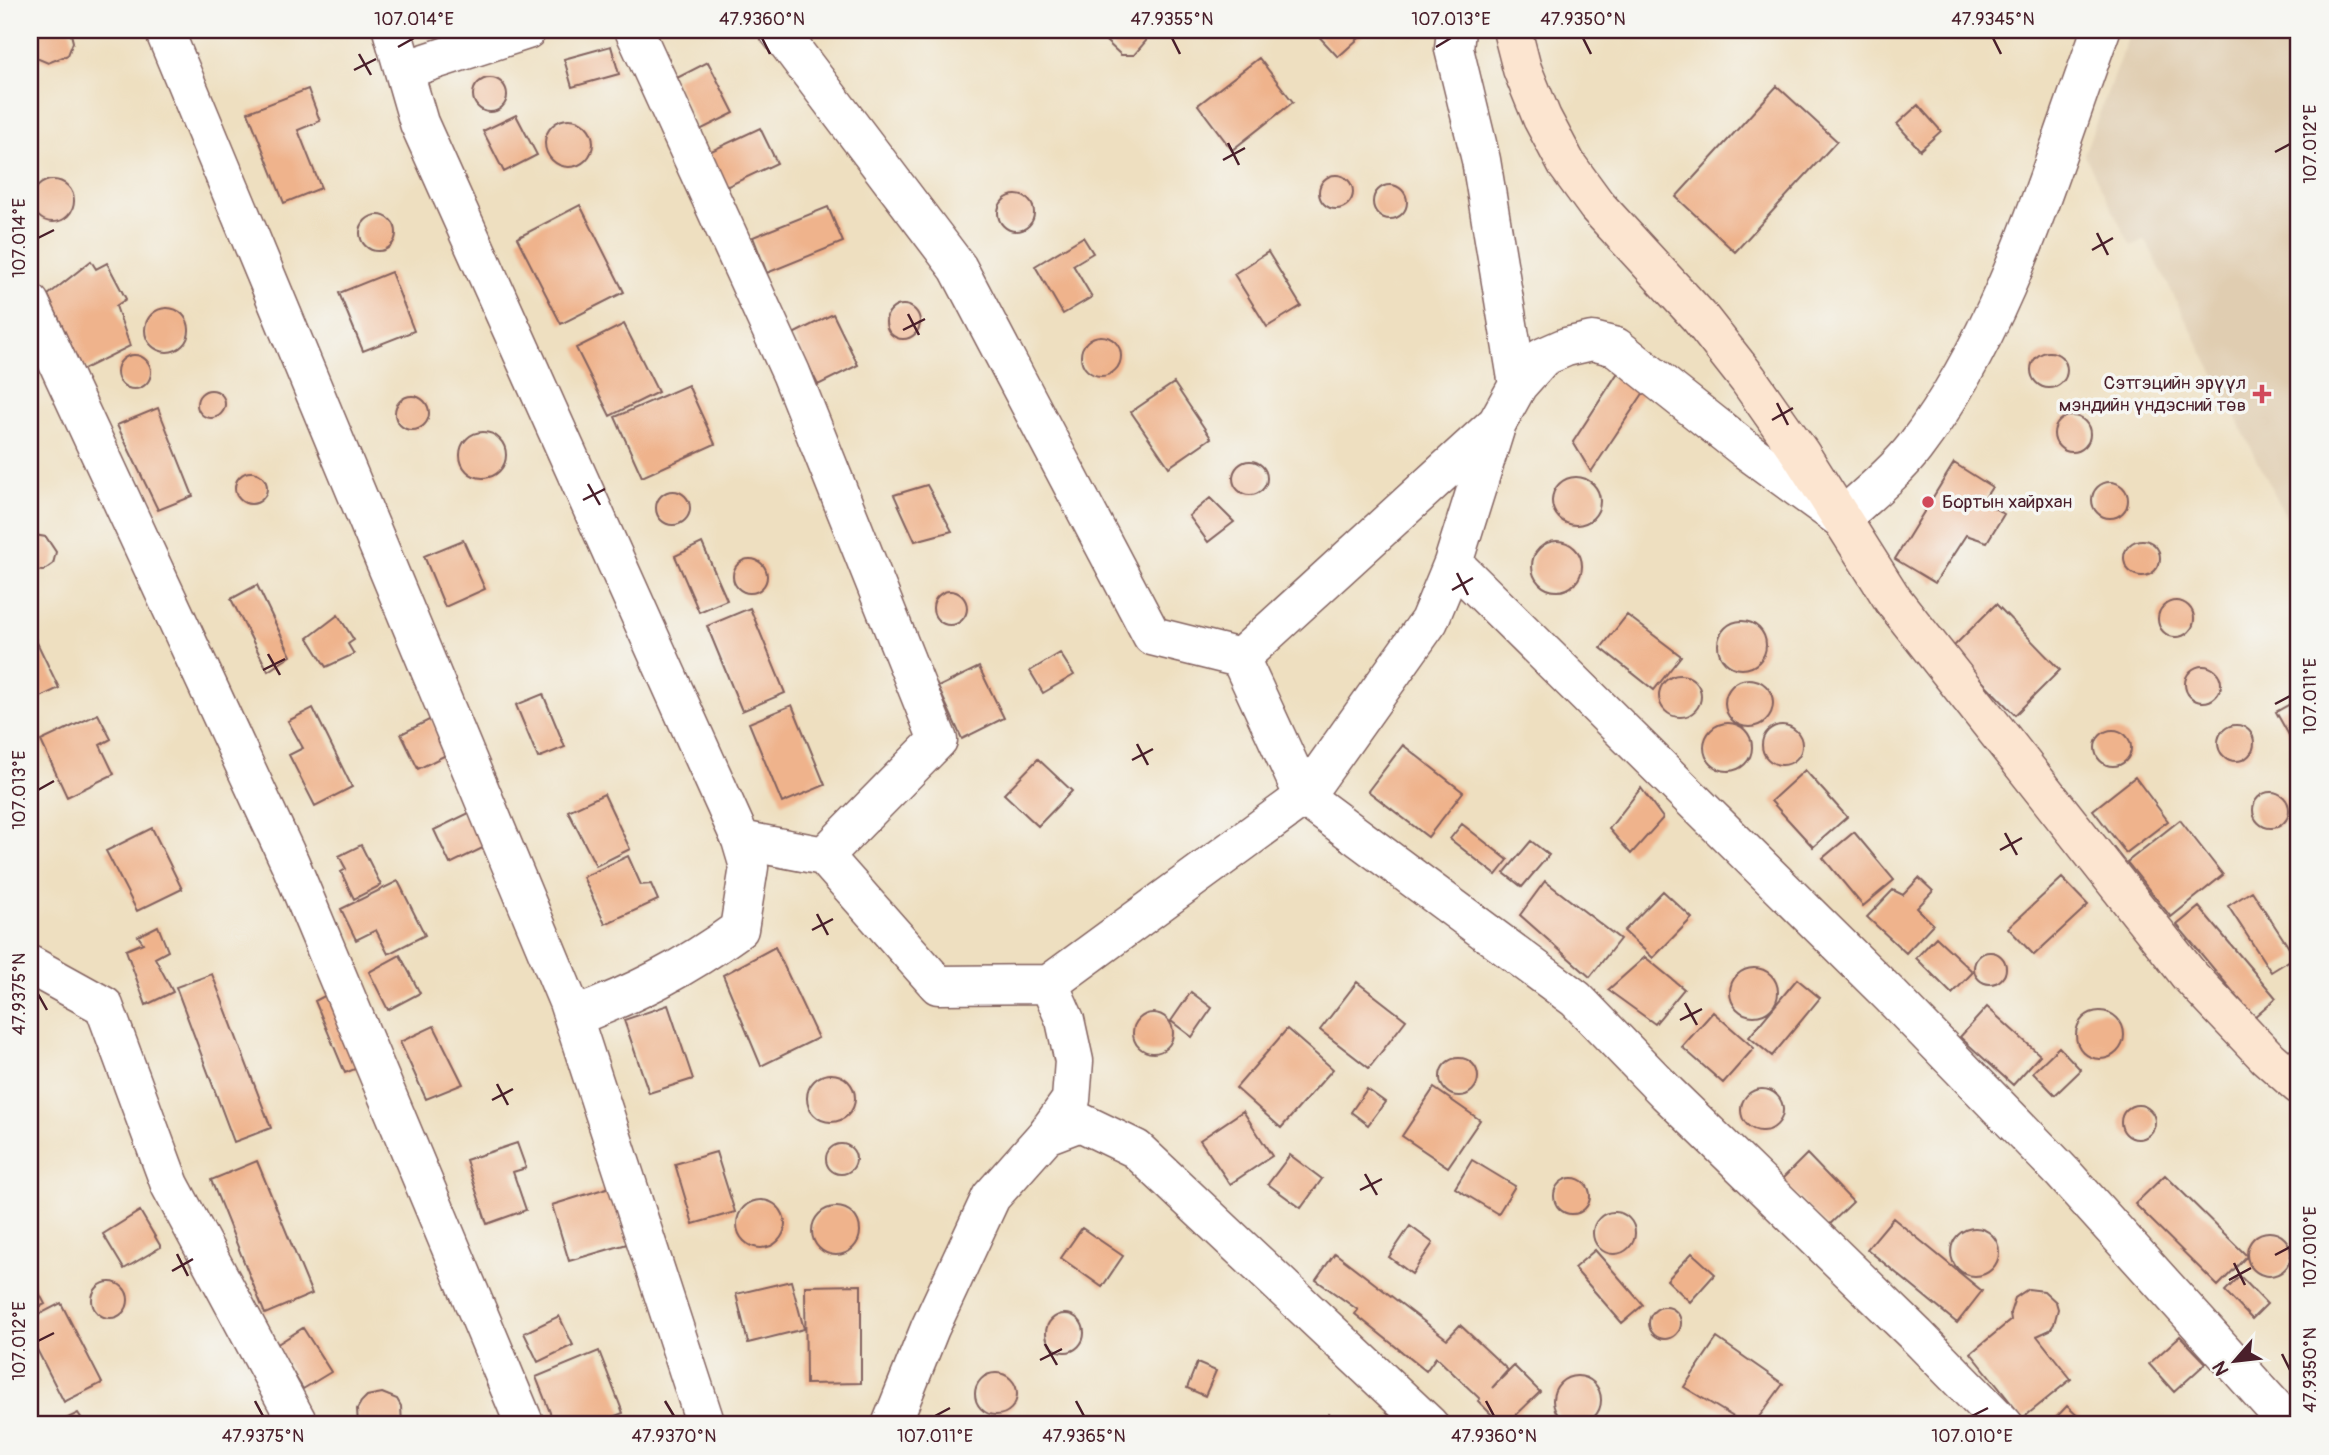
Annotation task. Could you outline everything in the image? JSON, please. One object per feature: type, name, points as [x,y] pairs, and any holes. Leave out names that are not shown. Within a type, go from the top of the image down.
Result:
[{"type":"street","points":[[164,30],[573,1017],[706,1425]]},
{"type":"street","points":[[392,30],[419,123],[741,840],[749,867],[739,929],[692,964],[636,993],[573,1017]]},
{"type":"street","points":[[404,70],[527,30]]},
{"type":"street","points":[[634,30],[791,373],[939,740],[824,856]]},
{"type":"street","points":[[778,30],[958,268],[1153,636],[1240,658]]},
{"type":"street","points":[[1456,30],[1454,49],[1481,160],[1518,385]]},
{"type":"street","points":[[1512,30],[1522,69],[1542,118],[1567,166],[1597,206],[1700,318],[1748,379],[1800,453],[1893,600],[2189,975],[2266,1056],[2299,1085]]},
{"type":"street","points":[[1842,519],[1913,450],[1969,366],[2013,270],[2101,30]]},
{"type":"street","points":[[30,303],[290,863],[526,1425]]},
{"type":"street","points":[[741,840],[824,856],[938,985],[1049,984],[1304,797],[1429,621],[1453,563],[1497,423],[1518,385],[1544,357],[1566,347],[1592,341],[1616,347],[1745,450],[1842,519]]},
{"type":"street","points":[[1240,658],[1497,423]]},
{"type":"street","points":[[1453,563],[1889,995],[2063,1173],[2290,1425]]},
{"type":"street","points":[[1240,658],[1304,797],[1576,999],[1713,1139],[1917,1336],[2004,1425]]},
{"type":"street","points":[[30,965],[104,1006],[170,1185],[299,1425]]},
{"type":"street","points":[[891,1425],[930,1328],[991,1197],[1046,1135],[1071,1100],[1074,1061],[1065,1020],[1049,984]]},
{"type":"street","points":[[1046,1135],[1080,1122],[1136,1149],[1429,1425]]},
{"type":"shaded area","name":"Сэтгэцийн эрүүл мэндийн үндэсний төв","points":[[2131,30],[2299,30],[2299,542],[2145,239],[2131,246],[2084,154]]},
{"type":"building","points":[[31,30],[70,30],[73,42],[68,55],[48,63],[34,57],[30,49]]},
{"type":"building","points":[[1107,30],[1146,30],[1146,41],[1134,55],[1121,55],[1106,41]]},
{"type":"building","points":[[1313,30],[1368,30],[1338,57]]},
{"type":"building","points":[[611,46],[619,74],[572,87],[564,59]]},
{"type":"building","points":[[1259,58],[1293,102],[1232,150],[1198,105]]},
{"type":"building","points":[[708,62],[734,113],[700,130],[675,79]]},
{"type":"building","points":[[490,78],[502,83],[507,95],[502,107],[490,112],[478,107],[473,95],[478,83]]},
{"type":"building","points":[[1777,86],[1837,141],[1735,252],[1676,197]]},
{"type":"building","points":[[308,89],[320,121],[298,130],[321,188],[284,203],[248,112]]},
{"type":"building","points":[[1918,105],[1941,131],[1920,150],[1897,124]]},
{"type":"building","points":[[516,115],[537,155],[504,172],[483,131]]},
{"type":"building","points":[[569,119],[586,126],[593,143],[586,160],[569,167],[552,160],[545,143],[552,126]]},
{"type":"building","points":[[760,128],[777,163],[726,187],[709,152]]},
{"type":"building","points":[[1336,175],[1348,180],[1353,192],[1348,204],[1336,209],[1324,204],[1319,192],[1324,180]]},
{"type":"building","points":[[53,180],[68,186],[74,201],[68,216],[53,222],[38,216],[32,201],[38,186]]},
{"type":"building","points":[[1390,185],[1402,190],[1407,202],[1402,214],[1390,219],[1378,214],[1373,202],[1378,190]]},
{"type":"building","points":[[1016,195],[1029,200],[1034,213],[1029,226],[1016,231],[1003,226],[998,213],[1003,200]]},
{"type":"building","points":[[580,205],[624,292],[561,324],[517,238]]},
{"type":"building","points":[[828,207],[843,242],[767,273],[753,237]]},
{"type":"building","points":[[378,215],[391,220],[396,233],[391,246],[378,251],[365,246],[360,233],[365,220]]},
{"type":"building","points":[[1083,237],[1093,253],[1073,265],[1092,297],[1063,314],[1035,266]]},
{"type":"building","points":[[1268,252],[1301,306],[1267,327],[1234,274]]},
{"type":"building","points":[[91,261],[96,269],[107,263],[126,299],[116,306],[130,346],[82,370],[48,295]]},
{"type":"building","points":[[391,272],[414,331],[363,351],[339,293]]},
{"type":"building","points":[[903,305],[915,310],[920,322],[915,334],[903,339],[891,334],[886,322],[891,310]]},
{"type":"building","points":[[167,308],[183,314],[189,330],[183,346],[167,352],[151,346],[145,330],[151,314]]},
{"type":"building","points":[[833,314],[858,365],[818,385],[793,334]]},
{"type":"building","points":[[624,324],[658,392],[610,416],[576,348]]},
{"type":"building","points":[[1101,336],[1109,337],[1115,342],[1120,348],[1120,364],[1115,370],[1109,375],[1101,376],[1093,375],[1087,370],[1082,364],[1081,356],[1082,348],[1087,342],[1093,337]]},
{"type":"building","points":[[2049,352],[2062,357],[2067,370],[2062,383],[2049,388],[2036,383],[2031,370],[2036,357]]},
{"type":"building","points":[[134,355],[146,360],[151,372],[146,384],[134,389],[122,384],[117,372],[122,360]]},
{"type":"building","points":[[1619,371],[1646,389],[1591,472],[1573,442]]},
{"type":"building","points":[[1174,383],[1211,438],[1169,467],[1131,412]]},
{"type":"building","points":[[688,385],[715,444],[642,477],[615,417]]},
{"type":"building","points":[[211,390],[221,394],[225,404],[221,414],[211,418],[201,414],[197,404],[201,394]]},
{"type":"building","points":[[412,396],[424,401],[429,413],[424,425],[412,430],[400,425],[395,413],[400,401]]},
{"type":"building","points":[[158,408],[193,496],[158,510],[117,425]]},
{"type":"building","points":[[2072,416],[2085,421],[2090,434],[2085,447],[2072,452],[2059,447],[2054,434],[2059,421]]},
{"type":"building","points":[[483,432],[499,439],[506,455],[499,471],[483,478],[467,471],[460,455],[467,439]]},
{"type":"building","points":[[1250,461],[1262,466],[1267,478],[1262,490],[1250,495],[1238,490],[1233,478],[1238,466]]},
{"type":"building","points":[[1954,463],[1992,487],[1983,501],[2004,514],[1987,542],[1966,535],[1935,583],[1895,559]]},
{"type":"building","points":[[251,472],[263,476],[267,488],[263,500],[251,504],[239,500],[235,488],[239,476]]},
{"type":"building","points":[[1576,477],[1593,484],[1600,501],[1593,518],[1576,525],[1559,518],[1552,501],[1559,484]]},
{"type":"building","points":[[2110,482],[2123,487],[2128,500],[2123,513],[2110,518],[2097,513],[2092,500],[2097,487]]},
{"type":"building","points":[[927,485],[952,531],[915,541],[894,495]]},
{"type":"building","points":[[673,491],[685,496],[690,508],[685,520],[673,525],[661,520],[656,508],[661,496]]},
{"type":"building","points":[[1210,498],[1234,522],[1208,542],[1189,516]]},
{"type":"building","points":[[30,537],[46,537],[56,552],[53,564],[43,571],[30,570]]},
{"type":"building","points":[[463,540],[485,589],[445,607],[424,556]]},
{"type":"building","points":[[2142,540],[2155,545],[2160,558],[2155,571],[2142,576],[2129,571],[2124,558],[2129,545]]},
{"type":"building","points":[[1557,541],[1575,548],[1582,566],[1575,584],[1557,591],[1539,584],[1532,566],[1539,548]]},
{"type":"building","points":[[702,543],[727,600],[699,612],[675,556]]},
{"type":"building","points":[[750,559],[762,564],[767,576],[762,588],[750,593],[738,588],[733,576],[738,564]]},
{"type":"building","points":[[257,585],[291,656],[268,671],[231,599]]},
{"type":"building","points":[[950,591],[962,596],[967,608],[962,620],[950,625],[938,620],[933,608],[938,596]]},
{"type":"building","points":[[2176,601],[2189,606],[2194,619],[2189,632],[2176,637],[2163,632],[2158,619],[2163,606]]},
{"type":"building","points":[[1996,604],[2060,670],[2015,715],[1951,649]]},
{"type":"building","points":[[750,608],[785,693],[742,711],[707,626]]},
{"type":"building","points":[[338,615],[354,640],[348,644],[354,654],[326,667],[308,638]]},
{"type":"building","points":[[1627,615],[1681,656],[1654,690],[1601,648]]},
{"type":"building","points":[[1742,621],[1759,628],[1766,645],[1759,662],[1742,669],[1725,662],[1718,645],[1725,628]]},
{"type":"building","points":[[30,628],[59,688],[30,702]]},
{"type":"building","points":[[1060,653],[1074,675],[1043,693],[1030,671]]},
{"type":"building","points":[[2203,666],[2216,671],[2221,684],[2216,697],[2203,702],[2190,697],[2185,684],[2190,671]]},
{"type":"building","points":[[979,667],[1004,718],[962,739],[938,687]]},
{"type":"building","points":[[1680,675],[1695,681],[1701,696],[1695,711],[1680,717],[1665,711],[1659,696],[1665,681]]},
{"type":"building","points":[[1749,679],[1766,686],[1773,703],[1766,720],[1749,727],[1732,720],[1725,703],[1732,686]]},
{"type":"building","points":[[543,694],[565,747],[538,758],[516,705]]},
{"type":"building","points":[[2299,699],[2299,753],[2276,712]]},
{"type":"building","points":[[792,705],[825,785],[782,803],[749,723]]},
{"type":"building","points":[[313,708],[352,787],[315,806],[289,755],[303,748],[288,721]]},
{"type":"building","points":[[98,714],[111,739],[100,745],[114,774],[67,797],[41,741]]},
{"type":"building","points":[[431,719],[448,754],[418,769],[401,734]]},
{"type":"building","points":[[1728,723],[1745,730],[1752,747],[1745,764],[1728,771],[1711,764],[1704,747],[1711,730]]},
{"type":"building","points":[[1782,725],[1796,731],[1802,745],[1796,759],[1782,765],[1768,759],[1762,745],[1768,731]]},
{"type":"building","points":[[2236,725],[2249,730],[2254,743],[2249,756],[2236,761],[2223,756],[2218,743],[2223,730]]},
{"type":"building","points":[[2113,730],[2126,735],[2131,748],[2126,761],[2113,766],[2100,761],[2095,748],[2100,735]]},
{"type":"building","points":[[1403,745],[1463,792],[1428,837],[1368,791]]},
{"type":"building","points":[[1038,759],[1072,791],[1038,826],[1004,794]]},
{"type":"building","points":[[1805,770],[1847,817],[1813,847],[1771,801]]},
{"type":"building","points":[[2135,777],[2168,821],[2126,853],[2093,810]]},
{"type":"building","points":[[1641,788],[1663,818],[1631,854],[1609,829]]},
{"type":"building","points":[[2271,792],[2284,797],[2289,810],[2284,823],[2271,828],[2258,823],[2253,810],[2258,797]]},
{"type":"building","points":[[604,794],[630,849],[596,866],[568,811]]},
{"type":"building","points":[[477,809],[493,843],[450,864],[434,830]]},
{"type":"building","points":[[2180,820],[2223,875],[2171,917],[2127,862]]},
{"type":"building","points":[[1462,824],[1508,860],[1496,875],[1450,839]]},
{"type":"building","points":[[152,828],[182,889],[137,911],[106,851]]},
{"type":"building","points":[[1854,832],[1894,880],[1863,906],[1823,858]]},
{"type":"building","points":[[1531,841],[1549,855],[1522,887],[1504,873]]},
{"type":"building","points":[[361,845],[381,885],[354,899],[341,872],[346,869],[339,856]]},
{"type":"building","points":[[628,856],[641,885],[651,884],[658,900],[605,924],[583,877]]},
{"type":"building","points":[[1919,878],[1933,891],[1917,908],[1933,924],[1906,953],[1867,917],[1893,890],[1903,895]]},
{"type":"building","points":[[2062,878],[2088,905],[2034,955],[2008,928]]},
{"type":"building","points":[[398,881],[425,935],[388,954],[376,930],[356,940],[341,909]]},
{"type":"building","points":[[1545,881],[1620,939],[1590,977],[1520,915]]},
{"type":"building","points":[[1663,891],[1692,918],[1653,958],[1624,931]]},
{"type":"building","points":[[2252,891],[2295,957],[2271,972],[2228,906]]},
{"type":"building","points":[[2199,907],[2276,998],[2254,1017],[2177,925]]},
{"type":"building","points":[[158,926],[168,951],[155,958],[173,992],[146,1005],[126,950],[143,943],[138,936]]},
{"type":"building","points":[[1936,937],[1973,972],[1952,994],[1916,958]]},
{"type":"building","points":[[775,947],[818,1038],[761,1066],[723,975]]},
{"type":"building","points":[[1990,952],[2002,956],[2006,968],[2002,980],[1990,984],[1978,980],[1974,968],[1978,956]]},
{"type":"building","points":[[400,955],[420,993],[388,1010],[369,972]]},
{"type":"building","points":[[1645,957],[1684,989],[1655,1024],[1608,990]]},
{"type":"building","points":[[1754,968],[1771,975],[1778,992],[1771,1009],[1754,1016],[1737,1009],[1730,992],[1737,975]]},
{"type":"building","points":[[212,974],[271,1128],[234,1142],[176,987]]},
{"type":"building","points":[[1797,979],[1820,998],[1772,1056],[1749,1037]]},
{"type":"building","points":[[1357,982],[1406,1020],[1369,1068],[1320,1030]]},
{"type":"building","points":[[332,992],[360,1067],[345,1073],[315,1001]]},
{"type":"building","points":[[1191,992],[1212,1008],[1192,1037],[1171,1021]]},
{"type":"building","points":[[668,1005],[693,1079],[649,1093],[624,1020]]},
{"type":"building","points":[[1987,1007],[2040,1055],[2013,1085],[1960,1037]]},
{"type":"building","points":[[2100,1011],[2117,1018],[2124,1035],[2117,1052],[2100,1059],[2083,1052],[2076,1035],[2083,1018]]},
{"type":"building","points":[[1713,1012],[1754,1048],[1723,1083],[1682,1047]]},
{"type":"building","points":[[1153,1013],[1167,1019],[1173,1033],[1167,1047],[1153,1053],[1139,1047],[1133,1033],[1139,1019]]},
{"type":"building","points":[[434,1026],[463,1084],[426,1099],[400,1042]]},
{"type":"building","points":[[1287,1029],[1333,1069],[1281,1128],[1236,1088]]},
{"type":"building","points":[[2059,1047],[2081,1070],[2055,1095],[2033,1072]]},
{"type":"building","points":[[1459,1058],[1473,1063],[1478,1077],[1473,1091],[1459,1096],[1445,1091],[1440,1077],[1445,1063]]},
{"type":"building","points":[[831,1074],[848,1081],[855,1098],[848,1115],[831,1122],[814,1115],[807,1098],[814,1081]]},
{"type":"building","points":[[1434,1088],[1480,1120],[1448,1167],[1402,1136]]},
{"type":"building","points":[[1367,1089],[1385,1102],[1368,1125],[1351,1112]]},
{"type":"building","points":[[1762,1089],[1777,1095],[1783,1110],[1777,1125],[1762,1131],[1747,1125],[1741,1110],[1747,1095]]},
{"type":"building","points":[[2138,1105],[2150,1110],[2155,1122],[2150,1134],[2138,1139],[2126,1134],[2121,1122],[2126,1110]]},
{"type":"building","points":[[1243,1111],[1272,1156],[1230,1184],[1200,1140]]},
{"type":"building","points":[[517,1143],[526,1168],[513,1172],[526,1210],[487,1224],[466,1160]]},
{"type":"building","points":[[841,1144],[852,1148],[856,1159],[852,1170],[841,1174],[830,1170],[826,1159],[830,1148]]},
{"type":"building","points":[[716,1152],[735,1212],[693,1224],[675,1164]]},
{"type":"building","points":[[1807,1154],[1853,1202],[1827,1227],[1781,1180]]},
{"type":"building","points":[[1290,1155],[1322,1179],[1301,1208],[1268,1184]]},
{"type":"building","points":[[1472,1160],[1515,1186],[1498,1214],[1455,1188]]},
{"type":"building","points":[[257,1161],[312,1294],[265,1314],[211,1180]]},
{"type":"building","points":[[2165,1175],[2247,1256],[2218,1286],[2135,1204]]},
{"type":"building","points":[[1572,1178],[1585,1183],[1590,1196],[1585,1209],[1572,1214],[1559,1209],[1554,1196],[1559,1183]]},
{"type":"building","points":[[610,1187],[627,1244],[569,1261],[552,1205]]},
{"type":"building","points":[[761,1200],[778,1207],[785,1224],[778,1241],[761,1248],[744,1241],[737,1224],[744,1207]]},
{"type":"building","points":[[836,1207],[853,1214],[860,1231],[853,1248],[836,1255],[819,1248],[812,1231],[819,1214]]},
{"type":"building","points":[[140,1211],[161,1247],[124,1269],[103,1234]]},
{"type":"building","points":[[1614,1212],[1629,1218],[1635,1233],[1629,1248],[1614,1254],[1599,1248],[1593,1233],[1599,1218]]},
{"type":"building","points":[[1893,1218],[1982,1291],[1957,1323],[1867,1249]]},
{"type":"building","points":[[1410,1226],[1433,1243],[1412,1274],[1389,1257]]},
{"type":"building","points":[[1082,1228],[1123,1256],[1102,1287],[1061,1258]]},
{"type":"building","points":[[1975,1228],[1992,1235],[1999,1252],[1992,1269],[1975,1276],[1958,1269],[1951,1252],[1958,1235]]},
{"type":"building","points":[[2269,1232],[2284,1239],[2291,1254],[2284,1269],[2269,1276],[2254,1269],[2247,1254],[2254,1239]]},
{"type":"building","points":[[1595,1250],[1643,1305],[1622,1323],[1574,1268]]},
{"type":"building","points":[[1335,1253],[1447,1339],[1460,1325],[1508,1370],[1492,1388],[1514,1366],[1540,1392],[1512,1419],[1518,1425],[1498,1425],[1500,1423],[1478,1401],[1480,1399],[1436,1357],[1426,1371],[1355,1314],[1358,1310],[1316,1280]]},
{"type":"building","points":[[1692,1253],[1715,1274],[1690,1302],[1667,1280]]},
{"type":"building","points":[[30,1276],[45,1304],[30,1312]]},
{"type":"building","points":[[2240,1276],[2267,1304],[2252,1319],[2225,1291]]},
{"type":"building","points":[[791,1281],[804,1329],[748,1343],[736,1294]]},
{"type":"building","points":[[110,1282],[123,1287],[128,1300],[123,1313],[110,1318],[97,1313],[92,1300],[97,1287]]},
{"type":"building","points":[[861,1285],[861,1383],[806,1384],[805,1286]]},
{"type":"building","points":[[2028,1289],[2044,1291],[2056,1302],[2058,1309],[2054,1324],[2050,1330],[2037,1336],[2071,1379],[2023,1418],[1971,1353],[2011,1320],[2010,1313],[2015,1298]]},
{"type":"building","points":[[61,1303],[102,1383],[64,1402],[30,1336],[30,1319]]},
{"type":"building","points":[[1665,1307],[1676,1312],[1681,1323],[1676,1334],[1665,1339],[1654,1334],[1649,1323],[1654,1312]]},
{"type":"building","points":[[1065,1314],[1078,1320],[1084,1333],[1078,1346],[1065,1352],[1052,1346],[1046,1333],[1052,1320]]},
{"type":"building","points":[[559,1316],[573,1345],[538,1362],[524,1333]]},
{"type":"building","points":[[303,1328],[331,1372],[303,1389],[276,1345]]},
{"type":"building","points":[[2180,1336],[2206,1363],[2174,1392],[2149,1364]]},
{"type":"building","points":[[1717,1338],[1783,1384],[1753,1425],[1747,1425],[1684,1387]]},
{"type":"building","points":[[599,1351],[623,1413],[592,1425],[555,1425],[536,1377]]},
{"type":"building","points":[[1197,1363],[1216,1371],[1205,1396],[1187,1388]]},
{"type":"building","points":[[996,1373],[1011,1379],[1017,1394],[1011,1409],[996,1415],[981,1409],[975,1394],[981,1379]]},
{"type":"building","points":[[1577,1376],[1594,1383],[1601,1400],[1594,1417],[1577,1424],[1560,1417],[1553,1400],[1560,1383]]},
{"type":"building","points":[[382,1393],[397,1399],[401,1406],[402,1425],[358,1425],[357,1409],[361,1402],[367,1396]]},
{"type":"building","points":[[2067,1406],[2087,1425],[2049,1425]]},
{"type":"building","points":[[78,1413],[86,1425],[54,1425]]},
{"type":"building","points":[[1329,1414],[1344,1425],[1320,1425]]},
{"type":"place","name":"Сэтгэцийн эрүүл мэндийн үндэсний төв","points":[[2262,394]]},
{"type":"place","name":"Бортын хайрхан","points":[[1928,502]]}]
